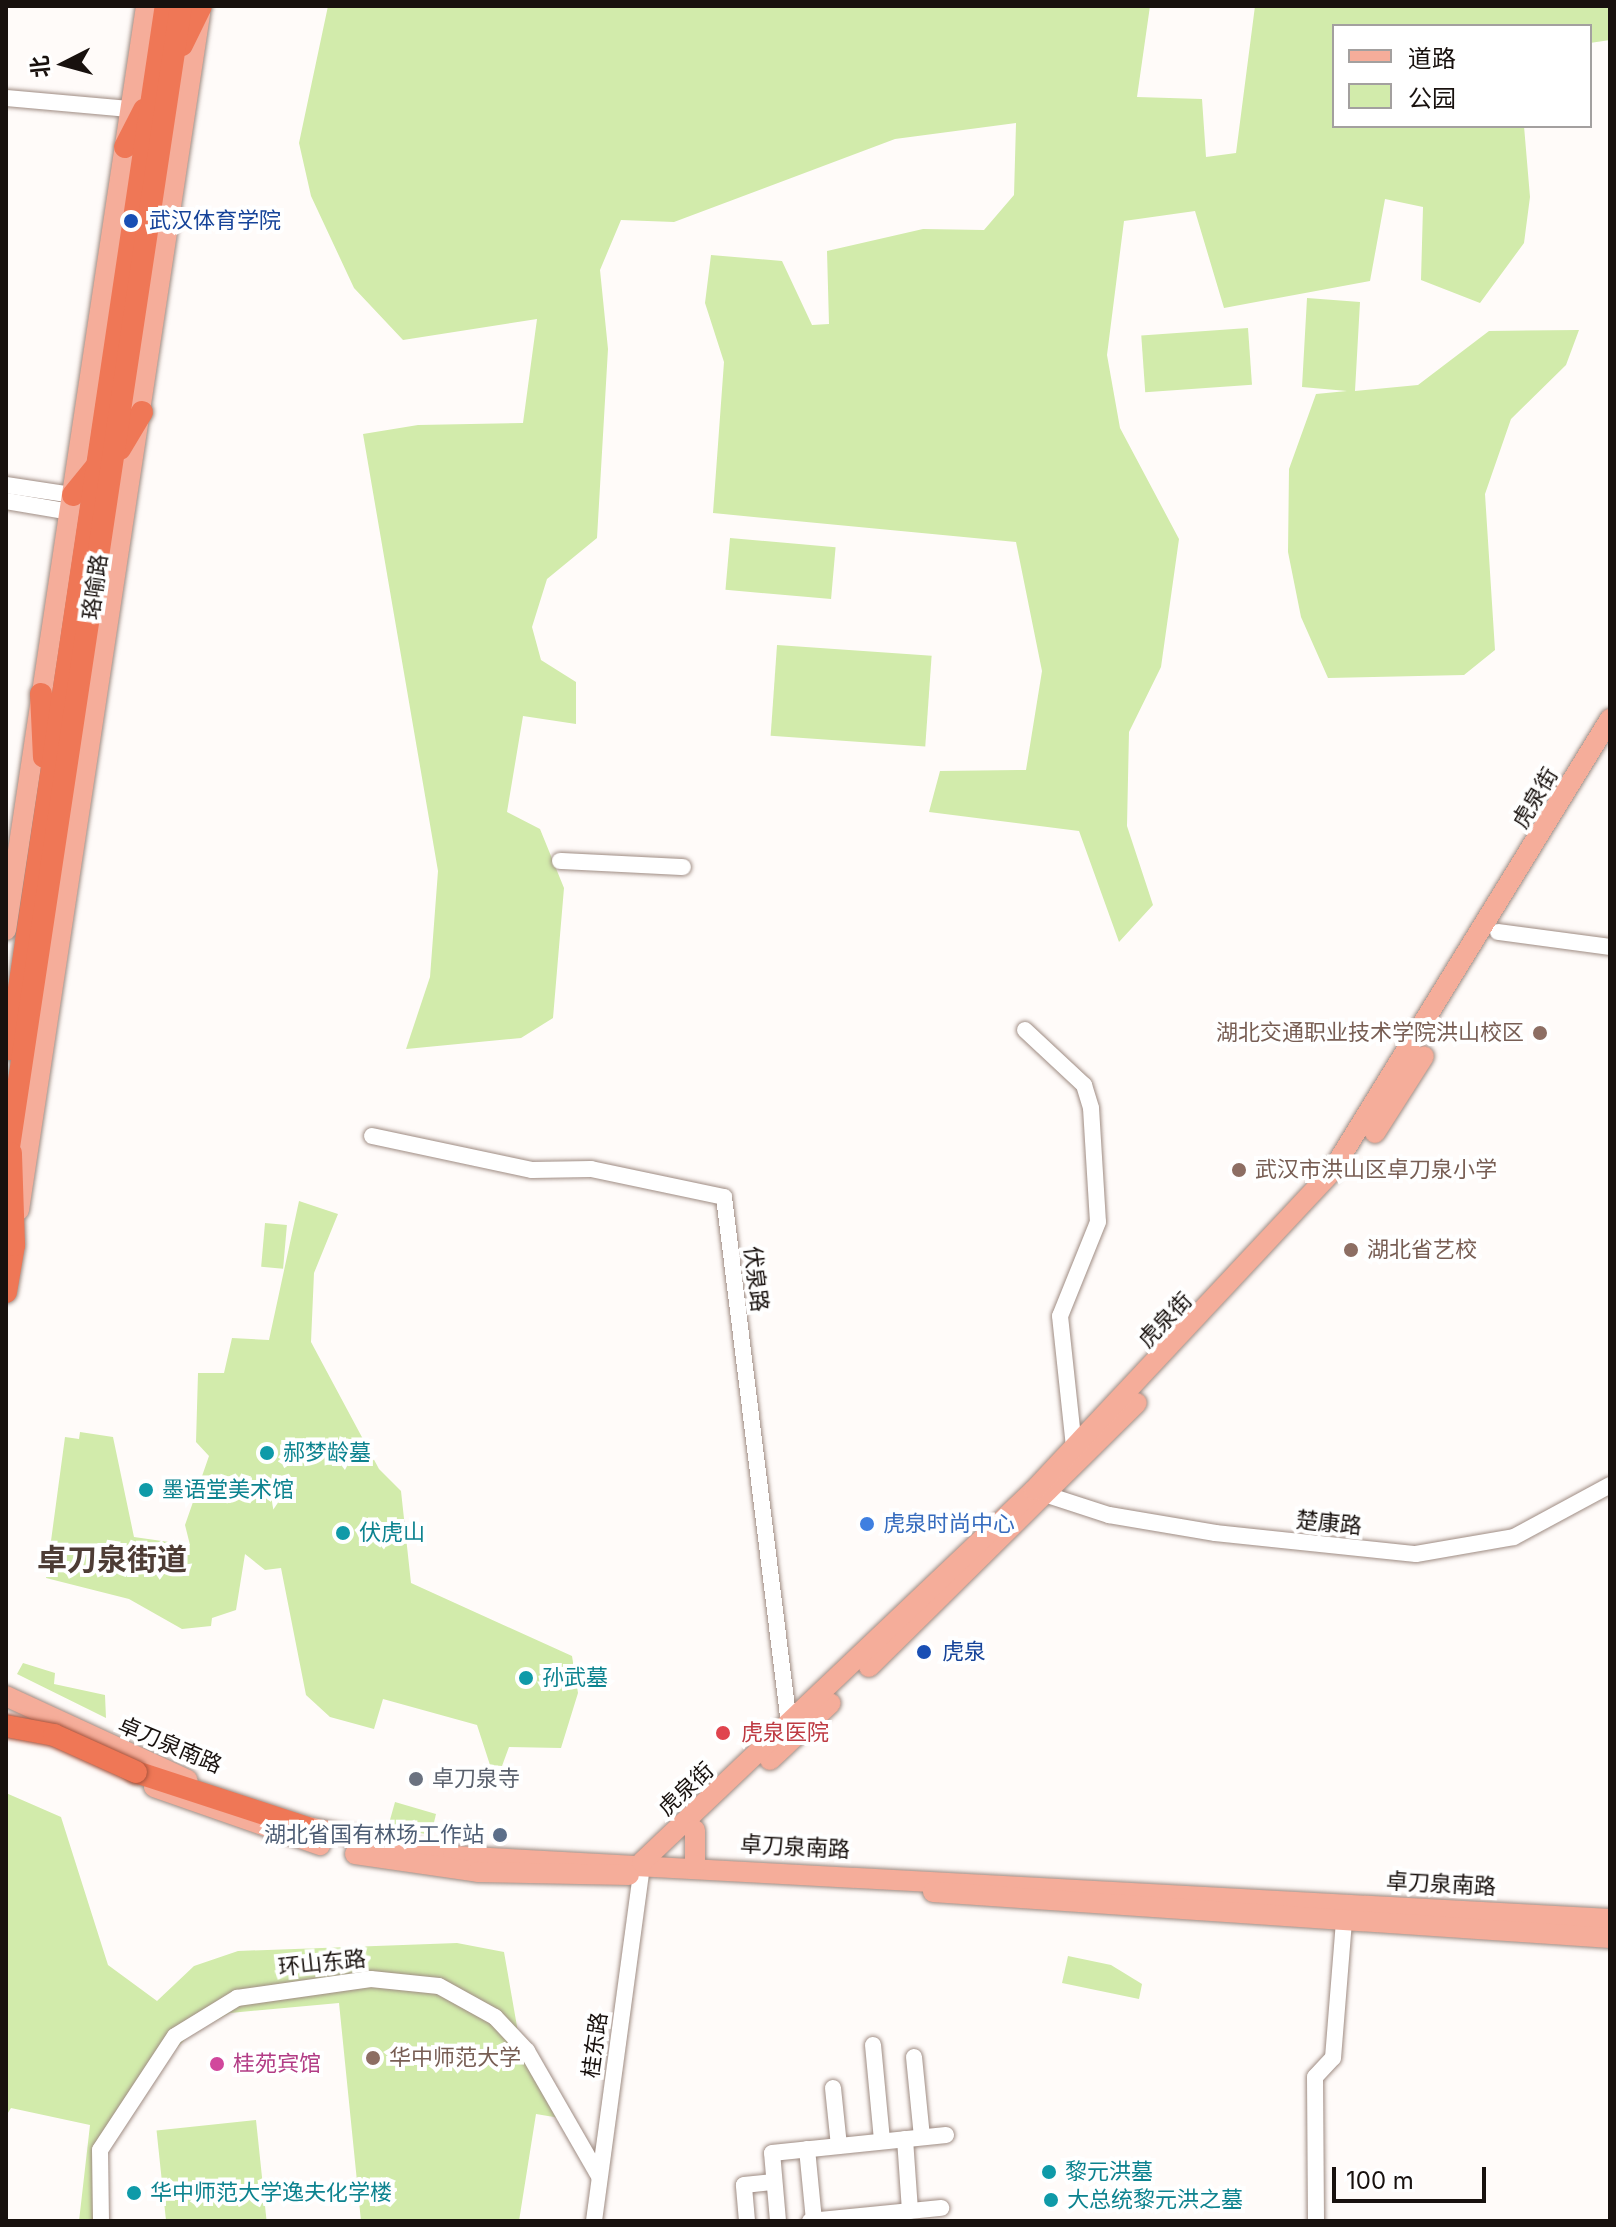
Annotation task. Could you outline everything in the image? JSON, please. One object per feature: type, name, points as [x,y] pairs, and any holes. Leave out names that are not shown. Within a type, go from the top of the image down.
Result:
[{"type":"highway","name":"珞喻路","points":[[6,1167],[166,6]]},
{"type":"highway","name":"珞喻路","points":[[6,1075],[46,813],[181,6]]},
{"type":"highway","points":[[173,64],[201,6]]},
{"type":"highway","points":[[125,147],[152,95]]},
{"type":"highway","points":[[72,504],[142,412]]},
{"type":"highway","points":[[41,694],[46,813]]},
{"type":"highway","points":[[6,1292],[14,1245],[10,1140]]},
{"type":"highway","points":[[6,1726],[54,1735],[136,1772],[317,1831]]},
{"type":"main road","points":[[6,930],[9,885],[72,504],[146,6]]},
{"type":"main road","points":[[14,1245],[201,6]]},
{"type":"main road","name":"虎泉街","points":[[647,1867],[789,1724],[1040,1494],[1074,1446],[1332,1171],[1610,719]]},
{"type":"main road","name":"虎泉街","points":[[647,1867],[695,1830],[1040,1494],[1341,1178],[1392,1111],[1610,743]]},
{"type":"main road","points":[[6,1686],[45,1716]]},
{"type":"main road","name":"卓刀泉南路","points":[[6,1696],[45,1716],[317,1831],[453,1856],[647,1867],[1344,1922],[1610,1938]]},
{"type":"main road","name":"卓刀泉南路","points":[[6,1716],[177,1797],[339,1850],[478,1872],[695,1865],[1610,1919]]},
{"type":"main road","points":[[695,1830],[695,1865]]},
{"type":"street","points":[[6,98],[130,109]]},
{"type":"street","points":[[6,485],[72,504]]},
{"type":"street","points":[[6,501],[72,504]]},
{"type":"street","points":[[560,861],[683,867]]},
{"type":"street","points":[[1498,932],[1610,947]]},
{"type":"street","points":[[1025,1030],[1084,1085],[1091,1108],[1098,1222],[1060,1316],[1074,1446]]},
{"type":"street","name":"伏泉路","points":[[372,1136],[532,1170],[591,1169],[724,1197],[789,1724]]},
{"type":"street","name":"楚康路","points":[[1040,1494],[1215,1533],[1430,1554],[1514,1537],[1610,1485]]},
{"type":"street","name":"桂东路","points":[[594,2221],[647,1867]]},
{"type":"street","points":[[1316,2221],[1315,2077],[1333,2058],[1344,1922]]},
{"type":"street","name":"环山东路","points":[[101,2221],[100,2150],[175,2036],[237,1998],[360,1980],[439,1986],[495,2017],[527,2051],[599,2176]]},
{"type":"street","points":[[873,2045],[882,2141]]},
{"type":"street","points":[[908,2215],[914,2057]]},
{"type":"street","points":[[833,2088],[839,2146]]},
{"type":"street","points":[[778,2221],[772,2153],[946,2135]]},
{"type":"street","points":[[807,2149],[812,2221],[908,2215],[941,2208]]},
{"type":"street","points":[[747,2221],[744,2185],[774,2182]]},
{"type":"green space","points":[[328,6],[1150,6],[1137,97],[1202,99],[1206,157],[1236,153],[1255,6],[1610,6],[1610,40],[1592,43],[1592,24],[1332,24],[1332,128],[1524,128],[1530,197],[1524,243],[1480,303],[1421,280],[1423,207],[1385,199],[1370,281],[1224,308],[1195,211],[1124,221],[1107,355],[1120,428],[1179,539],[1161,667],[1129,732],[1127,826],[1153,905],[1119,942],[1079,831],[929,812],[940,771],[1026,770],[1042,671],[1016,542],[713,513],[724,362],[705,303],[711,255],[782,261],[812,325],[829,324],[827,251],[923,229],[984,230],[1014,195],[1016,123],[895,139],[674,222],[621,220],[600,270],[608,349],[597,538],[547,579],[532,627],[541,660],[576,682],[576,724],[523,716],[507,812],[540,829],[564,888],[553,1018],[521,1038],[406,1049],[430,977],[438,871],[363,434],[418,425],[523,423],[537,319],[403,340],[354,288],[311,196],[299,143]]},
{"type":"green space","points":[[1307,298],[1360,302],[1355,391],[1418,385],[1489,331],[1579,330],[1566,365],[1511,419],[1485,494],[1495,650],[1464,675],[1328,678],[1301,617],[1288,552],[1289,469],[1316,394],[1347,391],[1302,387]]},
{"type":"green space","points":[[1248,328],[1252,385],[1145,392],[1141,335]]},
{"type":"green space","points":[[730,538],[836,547],[831,599],[725,590]]},
{"type":"green space","points":[[777,645],[932,656],[925,747],[771,736]]},
{"type":"green space","points":[[299,1201],[338,1214],[314,1273],[311,1342],[379,1469],[401,1491],[411,1583],[572,1656],[578,1693],[561,1748],[509,1747],[502,1766],[490,1765],[477,1725],[383,1699],[374,1729],[330,1717],[306,1695],[281,1568],[265,1570],[245,1554],[236,1610],[212,1618],[211,1626],[182,1629],[129,1599],[46,1578],[65,1437],[79,1439],[80,1432],[113,1437],[134,1537],[190,1545],[185,1525],[209,1456],[196,1442],[198,1373],[224,1373],[232,1338],[269,1340]]},
{"type":"green space","points":[[265,1223],[287,1225],[283,1269],[261,1267]]},
{"type":"green space","points":[[23,1663],[55,1673],[54,1684],[105,1695],[106,1718],[17,1674]]},
{"type":"green space","points":[[6,1793],[61,1817],[108,1965],[157,2001],[194,1966],[238,1951],[457,1943],[504,1952],[522,2055],[566,2119],[536,2114],[519,2221],[361,2221],[339,2003],[230,2013],[191,2034],[126,2096],[106,2151],[99,2221],[79,2221],[90,2125],[11,2108],[6,2116]]},
{"type":"green space","points":[[395,1802],[436,1814],[431,1835],[388,1827]]},
{"type":"green space","points":[[1068,1956],[1111,1965],[1142,1984],[1139,1999],[1062,1983]]},
{"type":"green space","points":[[256,2120],[267,2220],[166,2221],[157,2130]]},
{"type":"place","name":"武汉体育学院","points":[[131,221]]},
{"type":"place","name":"湖北交通职业技术学院洪山校区","points":[[1540,1033]]},
{"type":"place","name":"武汉市洪山区卓刀泉小学","points":[[1239,1170]]},
{"type":"place","name":"湖北省艺校","points":[[1351,1250]]},
{"type":"place","name":"郝梦龄墓","points":[[267,1453]]},
{"type":"place","name":"墨语堂美术馆","points":[[146,1490]]},
{"type":"place","name":"虎泉时尚中心","points":[[867,1524]]},
{"type":"place","name":"伏虎山","points":[[343,1533]]},
{"type":"place","name":"虎泉","points":[[924,1652]]},
{"type":"place","name":"孙武墓","points":[[526,1678]]},
{"type":"place","name":"虎泉医院","points":[[723,1733]]},
{"type":"place","name":"卓刀泉寺","points":[[416,1779]]},
{"type":"place","name":"湖北省国有林场工作站","points":[[500,1835]]},
{"type":"place","name":"华中师范大学","points":[[373,2058]]},
{"type":"place","name":"桂苑宾馆","points":[[217,2064]]},
{"type":"place","name":"黎元洪墓","points":[[1049,2172]]},
{"type":"place","name":"华中师范大学逸夫化学楼","points":[[134,2193]]},
{"type":"place","name":"大总统黎元洪之墓","points":[[1051,2200]]},
{"type":"district","name":"卓刀泉街道","points":[[112,1559]]}]
